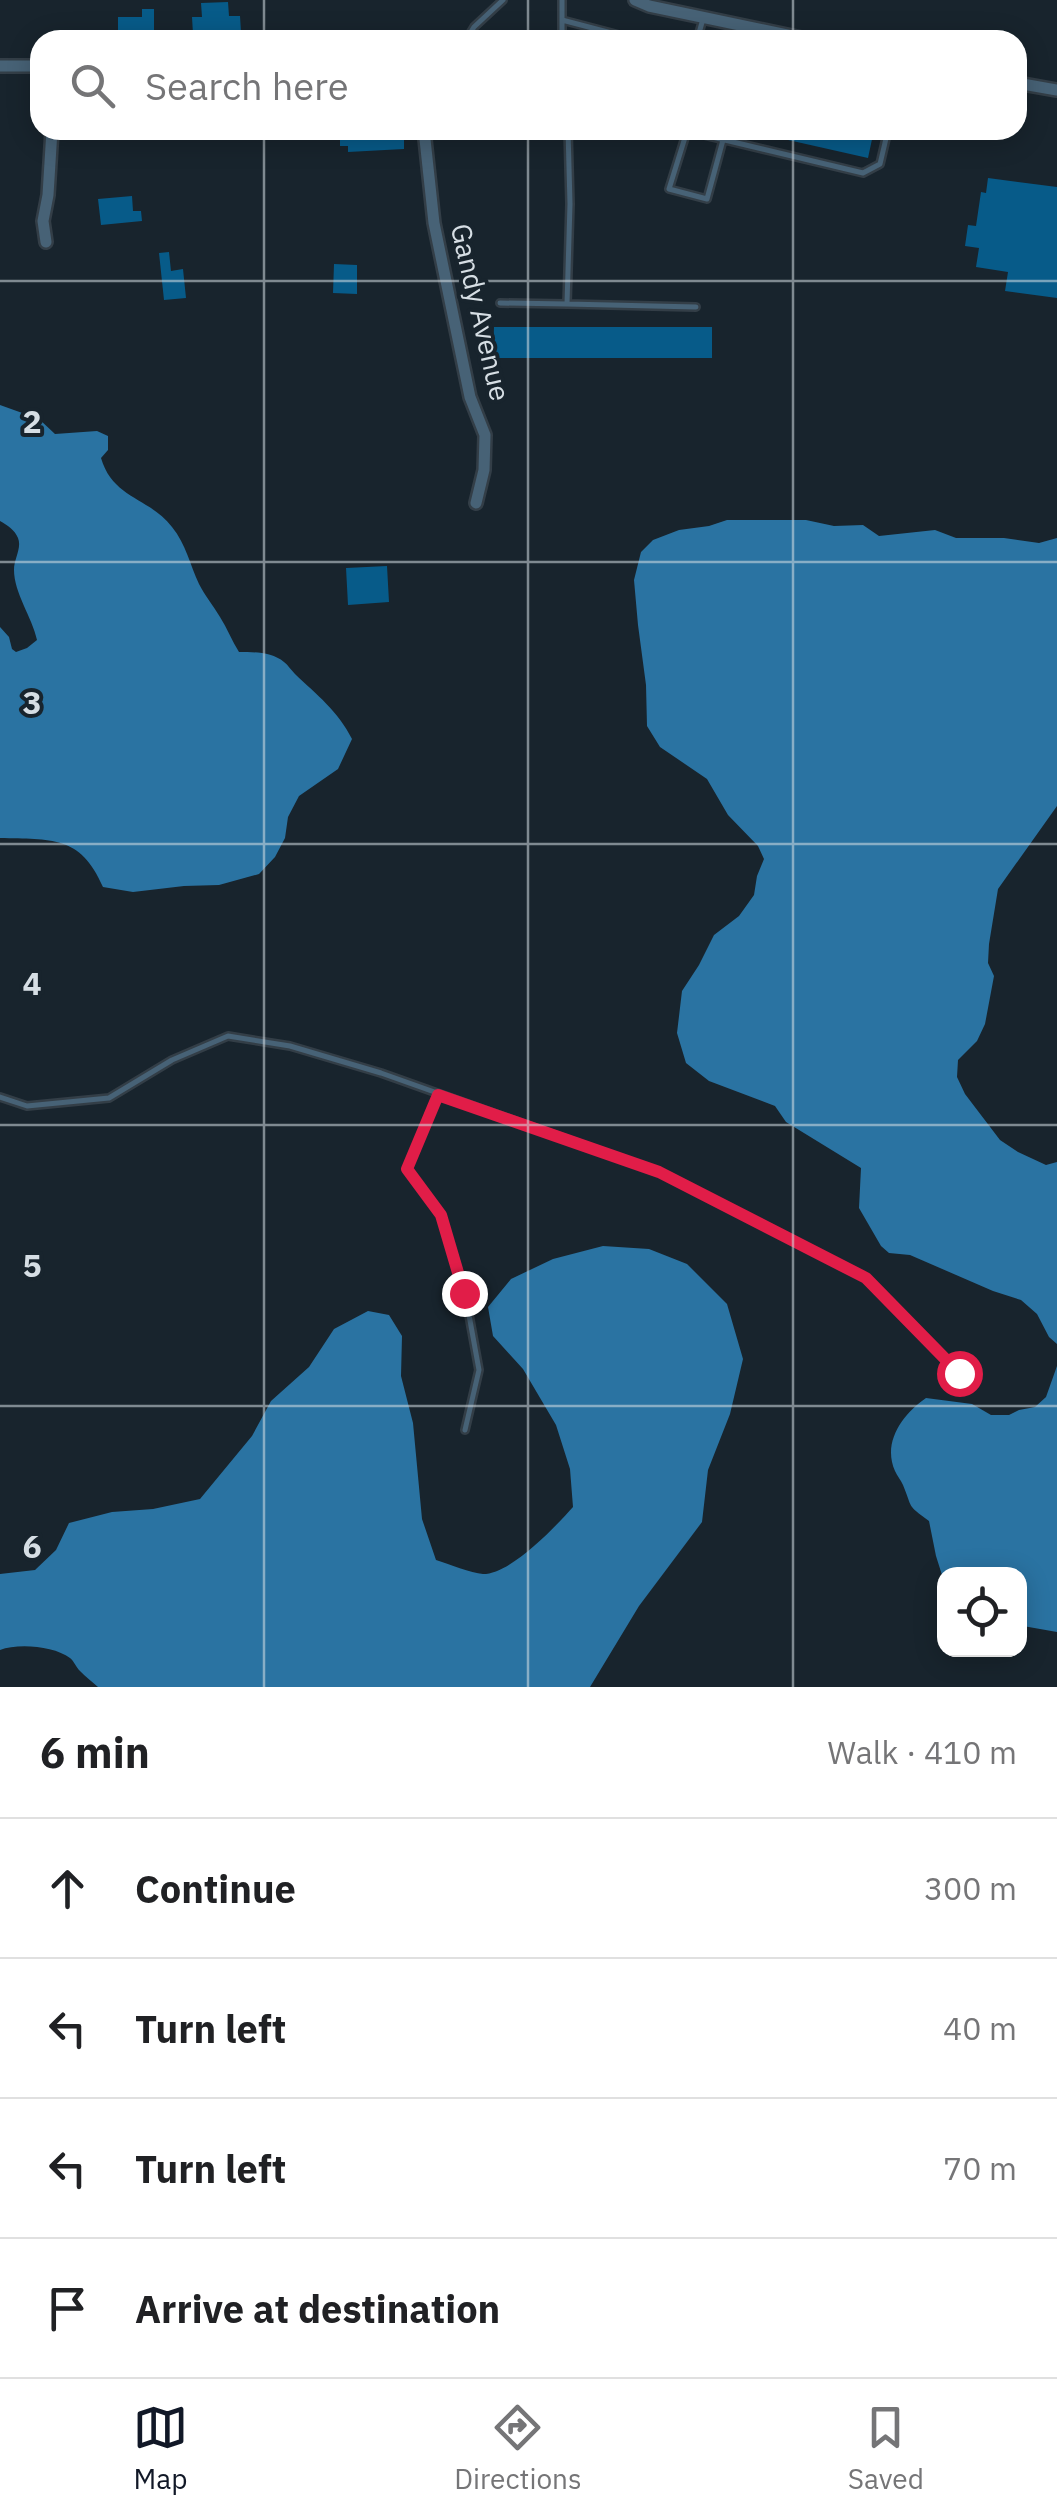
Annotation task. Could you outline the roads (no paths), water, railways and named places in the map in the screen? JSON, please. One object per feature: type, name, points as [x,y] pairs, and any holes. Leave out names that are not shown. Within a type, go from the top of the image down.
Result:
[{"type":"street","points":[[636,0],[752,30]]},
{"type":"street","points":[[0,66],[30,66]]},
{"type":"street","points":[[1027,85],[1056,90],[1057,82]]},
{"type":"street","points":[[46,242],[43,221],[51,140]]},
{"type":"street","name":"Gandy Avenue","points":[[425,140],[434,223],[470,397],[485,435],[484,470],[476,503]]},
{"type":"lane","points":[[473,30],[503,0]]},
{"type":"lane","points":[[562,0],[562,30]]},
{"type":"lane","points":[[700,30],[703,17]]},
{"type":"lane","points":[[562,20],[600,30]]},
{"type":"lane","points":[[567,304],[568,140]]},
{"type":"lane","points":[[682,140],[669,189],[707,199],[723,140],[862,173],[880,164],[886,140]]},
{"type":"lane","points":[[500,303],[696,307]]},
{"type":"lane","points":[[0,1097],[27,1106],[109,1098],[172,1060],[228,1036],[290,1046],[381,1073],[659,1172],[866,1278],[959,1373]]},
{"type":"lane","points":[[438,1095],[407,1169],[441,1215],[464,1293],[479,1370],[464,1430]]},
{"type":"water","points":[[0,405],[39,419],[55,434],[97,431],[108,436],[108,450],[101,458],[107,472],[123,490],[163,517],[177,534],[199,584],[239,652],[268,654],[284,662],[334,712],[352,739],[338,769],[299,796],[288,817],[285,838],[275,857],[259,874],[219,885],[133,892],[103,887],[84,857],[62,843],[0,838],[0,627],[16,652],[37,640],[15,579],[18,538],[0,521]]},
{"type":"water","points":[[727,520],[863,525],[879,536],[935,530],[956,538],[1039,543],[1057,538],[1057,806],[998,889],[988,963],[994,976],[985,1024],[977,1041],[958,1060],[957,1077],[1000,1140],[1046,1165],[1057,1162],[1057,1344],[1037,1314],[1021,1300],[910,1255],[889,1253],[859,1208],[861,1168],[786,1122],[775,1106],[709,1081],[686,1063],[677,1033],[682,991],[714,935],[739,916],[754,895],[764,859],[758,846],[728,815],[707,779],[660,747],[647,726],[634,580],[641,552],[653,540]]},
{"type":"water","points":[[603,1246],[649,1249],[687,1264],[727,1304],[743,1359],[730,1414],[708,1470],[702,1522],[639,1606],[590,1687],[98,1687],[70,1658],[55,1651],[26,1646],[0,1650],[0,1574],[35,1570],[56,1550],[69,1523],[112,1512],[153,1509],[200,1499],[252,1436],[271,1401],[309,1367],[334,1329],[368,1311],[389,1315],[402,1336],[401,1376],[413,1423],[422,1519],[436,1560],[483,1574],[519,1558],[573,1507],[570,1469],[556,1425],[523,1369],[493,1336],[488,1307],[511,1279],[553,1259]]},
{"type":"water","points":[[1057,1366],[1057,1632],[1027,1627],[1027,1567],[939,1567],[929,1521],[911,1506],[895,1471],[891,1450],[903,1420],[926,1398],[972,1404],[991,1415],[1009,1415],[1035,1407],[1046,1397]]}]
